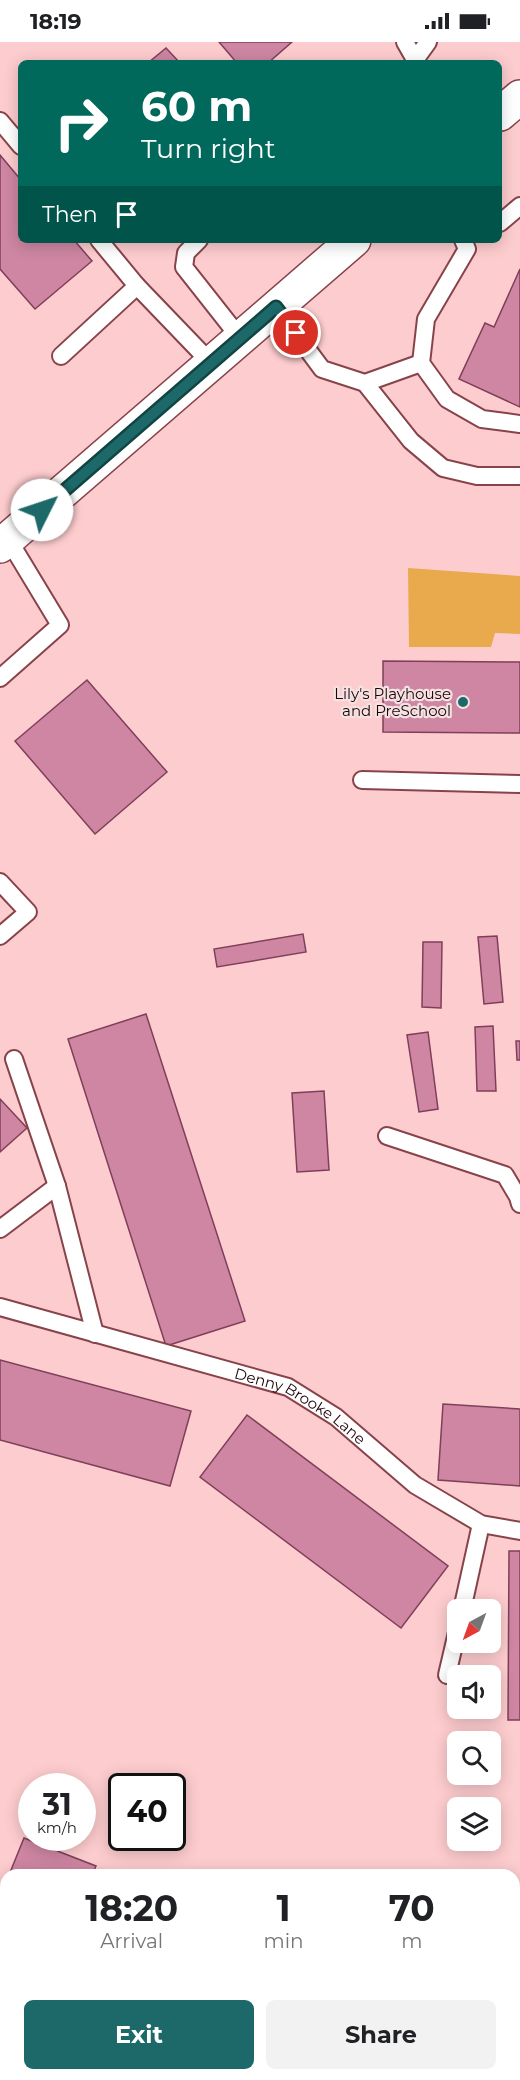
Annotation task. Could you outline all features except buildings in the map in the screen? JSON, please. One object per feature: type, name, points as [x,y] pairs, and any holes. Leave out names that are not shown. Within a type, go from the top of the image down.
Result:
[{"type":"street","points":[[502,112],[520,96]]},
{"type":"street","points":[[4,542],[351,243]]},
{"type":"lane","points":[[405,42],[415,60]]},
{"type":"lane","points":[[417,60],[428,42]]},
{"type":"lane","points":[[0,121],[18,142]]},
{"type":"lane","points":[[502,221],[520,206]]},
{"type":"lane","points":[[101,243],[137,286],[211,363]]},
{"type":"lane","points":[[196,243],[186,253],[184,267],[240,338]]},
{"type":"lane","points":[[470,243],[426,319],[421,363],[447,399],[482,419],[520,424]]},
{"type":"lane","points":[[61,356],[137,286]]},
{"type":"lane","points":[[276,307],[322,369],[365,383],[411,441],[443,468],[477,476],[520,476]]},
{"type":"lane","points":[[365,383],[421,363]]},
{"type":"lane","points":[[0,678],[60,625],[4,542]]},
{"type":"lane","points":[[362,780],[520,784]]},
{"type":"lane","points":[[0,882],[28,912],[0,936]]},
{"type":"lane","points":[[14,1059],[57,1186],[95,1334]]},
{"type":"lane","points":[[387,1136],[513,1176],[520,1204]]},
{"type":"lane","points":[[0,1229],[57,1186]]},
{"type":"lane","name":"Denny Brooke Lane","points":[[0,1307],[288,1387],[336,1417],[415,1485],[481,1524],[520,1531]]},
{"type":"lane","points":[[464,1599],[481,1524]]},
{"type":"shaded area","points":[[408,568],[520,576],[520,634],[495,633],[491,647],[409,647]]},
{"type":"place","name":"Lily's Playhouse and PreSchool","points":[[463,702]]},
{"type":"route","points":[[42,510],[276,307],[296,333]]}]
